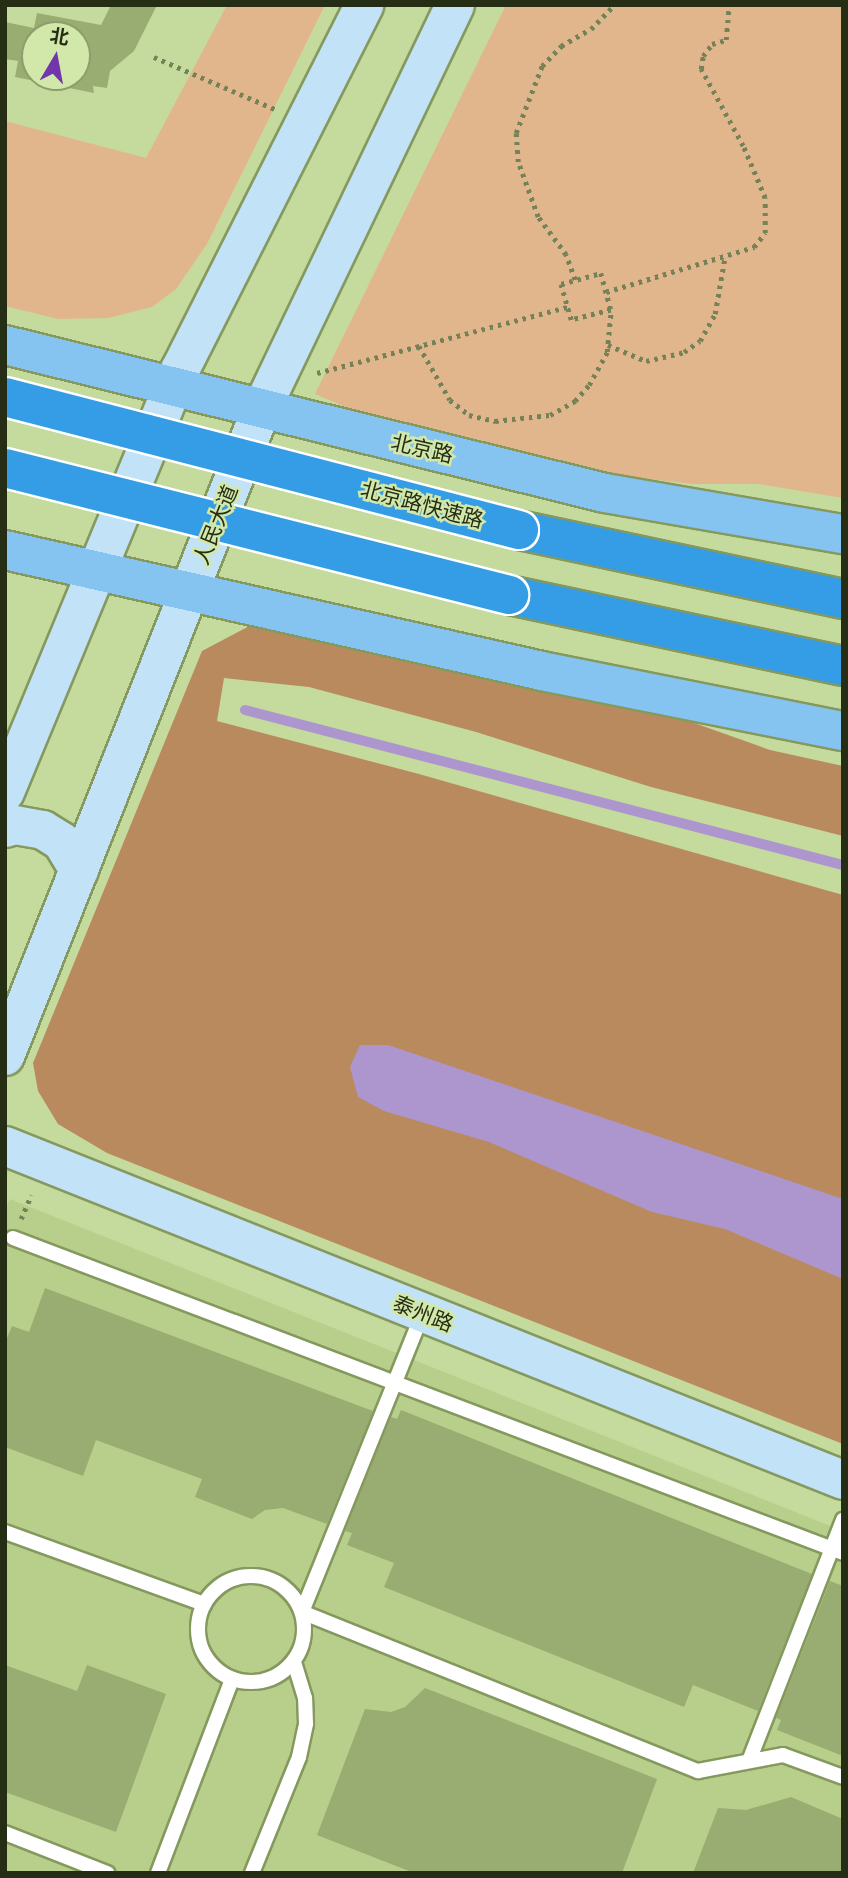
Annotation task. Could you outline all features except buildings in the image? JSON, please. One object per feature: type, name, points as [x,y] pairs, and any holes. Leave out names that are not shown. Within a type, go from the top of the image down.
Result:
[{"type":"highway","name":"北京路快速路","points":[[5,397],[519,530],[843,598]]},
{"type":"highway","points":[[5,468],[509,595],[843,666]]},
{"type":"main road","points":[[5,792],[173,388],[364,5]]},
{"type":"main road","name":"人民大道","points":[[5,1056],[261,410],[454,5]]},
{"type":"main road","name":"北京路","points":[[5,345],[261,410],[605,492],[843,534]]},
{"type":"main road","points":[[5,550],[188,594],[843,731]]},
{"type":"main road","points":[[5,828],[43,830],[62,842],[79,870]]},
{"type":"main road","name":"泰州路","points":[[5,1146],[843,1480]]},
{"type":"lane","points":[[13,1238],[837,1551]]},
{"type":"lane","points":[[422,1314],[302,1612],[302,1646],[294,1661],[266,1680],[232,1679],[205,1656],[198,1639],[204,1604],[215,1589],[247,1576],[281,1585],[302,1612],[698,1771],[783,1755],[843,1777]]},
{"type":"lane","points":[[749,1761],[837,1551],[843,1520]]},
{"type":"lane","points":[[5,1532],[204,1604]]},
{"type":"lane","points":[[253,1873],[299,1757],[306,1724],[305,1698],[294,1661]]},
{"type":"lane","points":[[158,1873],[232,1679]]},
{"type":"lane","points":[[5,1833],[107,1873]]},
{"type":"path","points":[[575,280],[566,255],[538,217],[518,162],[516,134],[542,66],[561,46],[591,29],[614,5]]},
{"type":"path","points":[[606,292],[754,247],[765,233],[768,218],[743,146],[701,69],[703,56],[712,44],[726,40],[729,5]]},
{"type":"path","points":[[154,57],[305,121]]},
{"type":"path","points":[[608,345],[646,361],[684,352],[701,341],[715,314],[724,256]]},
{"type":"path","points":[[419,346],[450,400],[469,415],[495,421],[550,415],[575,401],[589,385],[608,345],[611,310],[601,273],[561,284],[570,320],[611,310]]},
{"type":"path","points":[[310,382],[317,373],[567,307]]},
{"type":"path","points":[[13,1238],[46,1163]]},
{"type":"shaded area","points":[[227,5],[325,5],[207,244],[176,289],[152,307],[108,318],[58,319],[5,306],[5,121],[146,158]]},
{"type":"shaded area","points":[[506,5],[843,5],[843,498],[759,484],[692,484],[601,473],[374,419],[315,394]]},
{"type":"shaded area","points":[[259,621],[573,680],[770,750],[843,766],[843,836],[651,787],[476,732],[309,687],[224,678],[217,721],[419,774],[843,895],[843,1444],[107,1153],[58,1124],[38,1091],[33,1063],[202,651]]},
{"type":"shaded area","points":[[360,1045],[388,1045],[843,1199],[843,1279],[725,1229],[652,1212],[489,1142],[384,1111],[358,1097],[350,1067]]},
{"type":"shaded area","points":[[10,1199],[843,1531],[843,1873],[5,1873],[5,1210]]},
{"type":"waterway","points":[[245,710],[843,865]]}]
